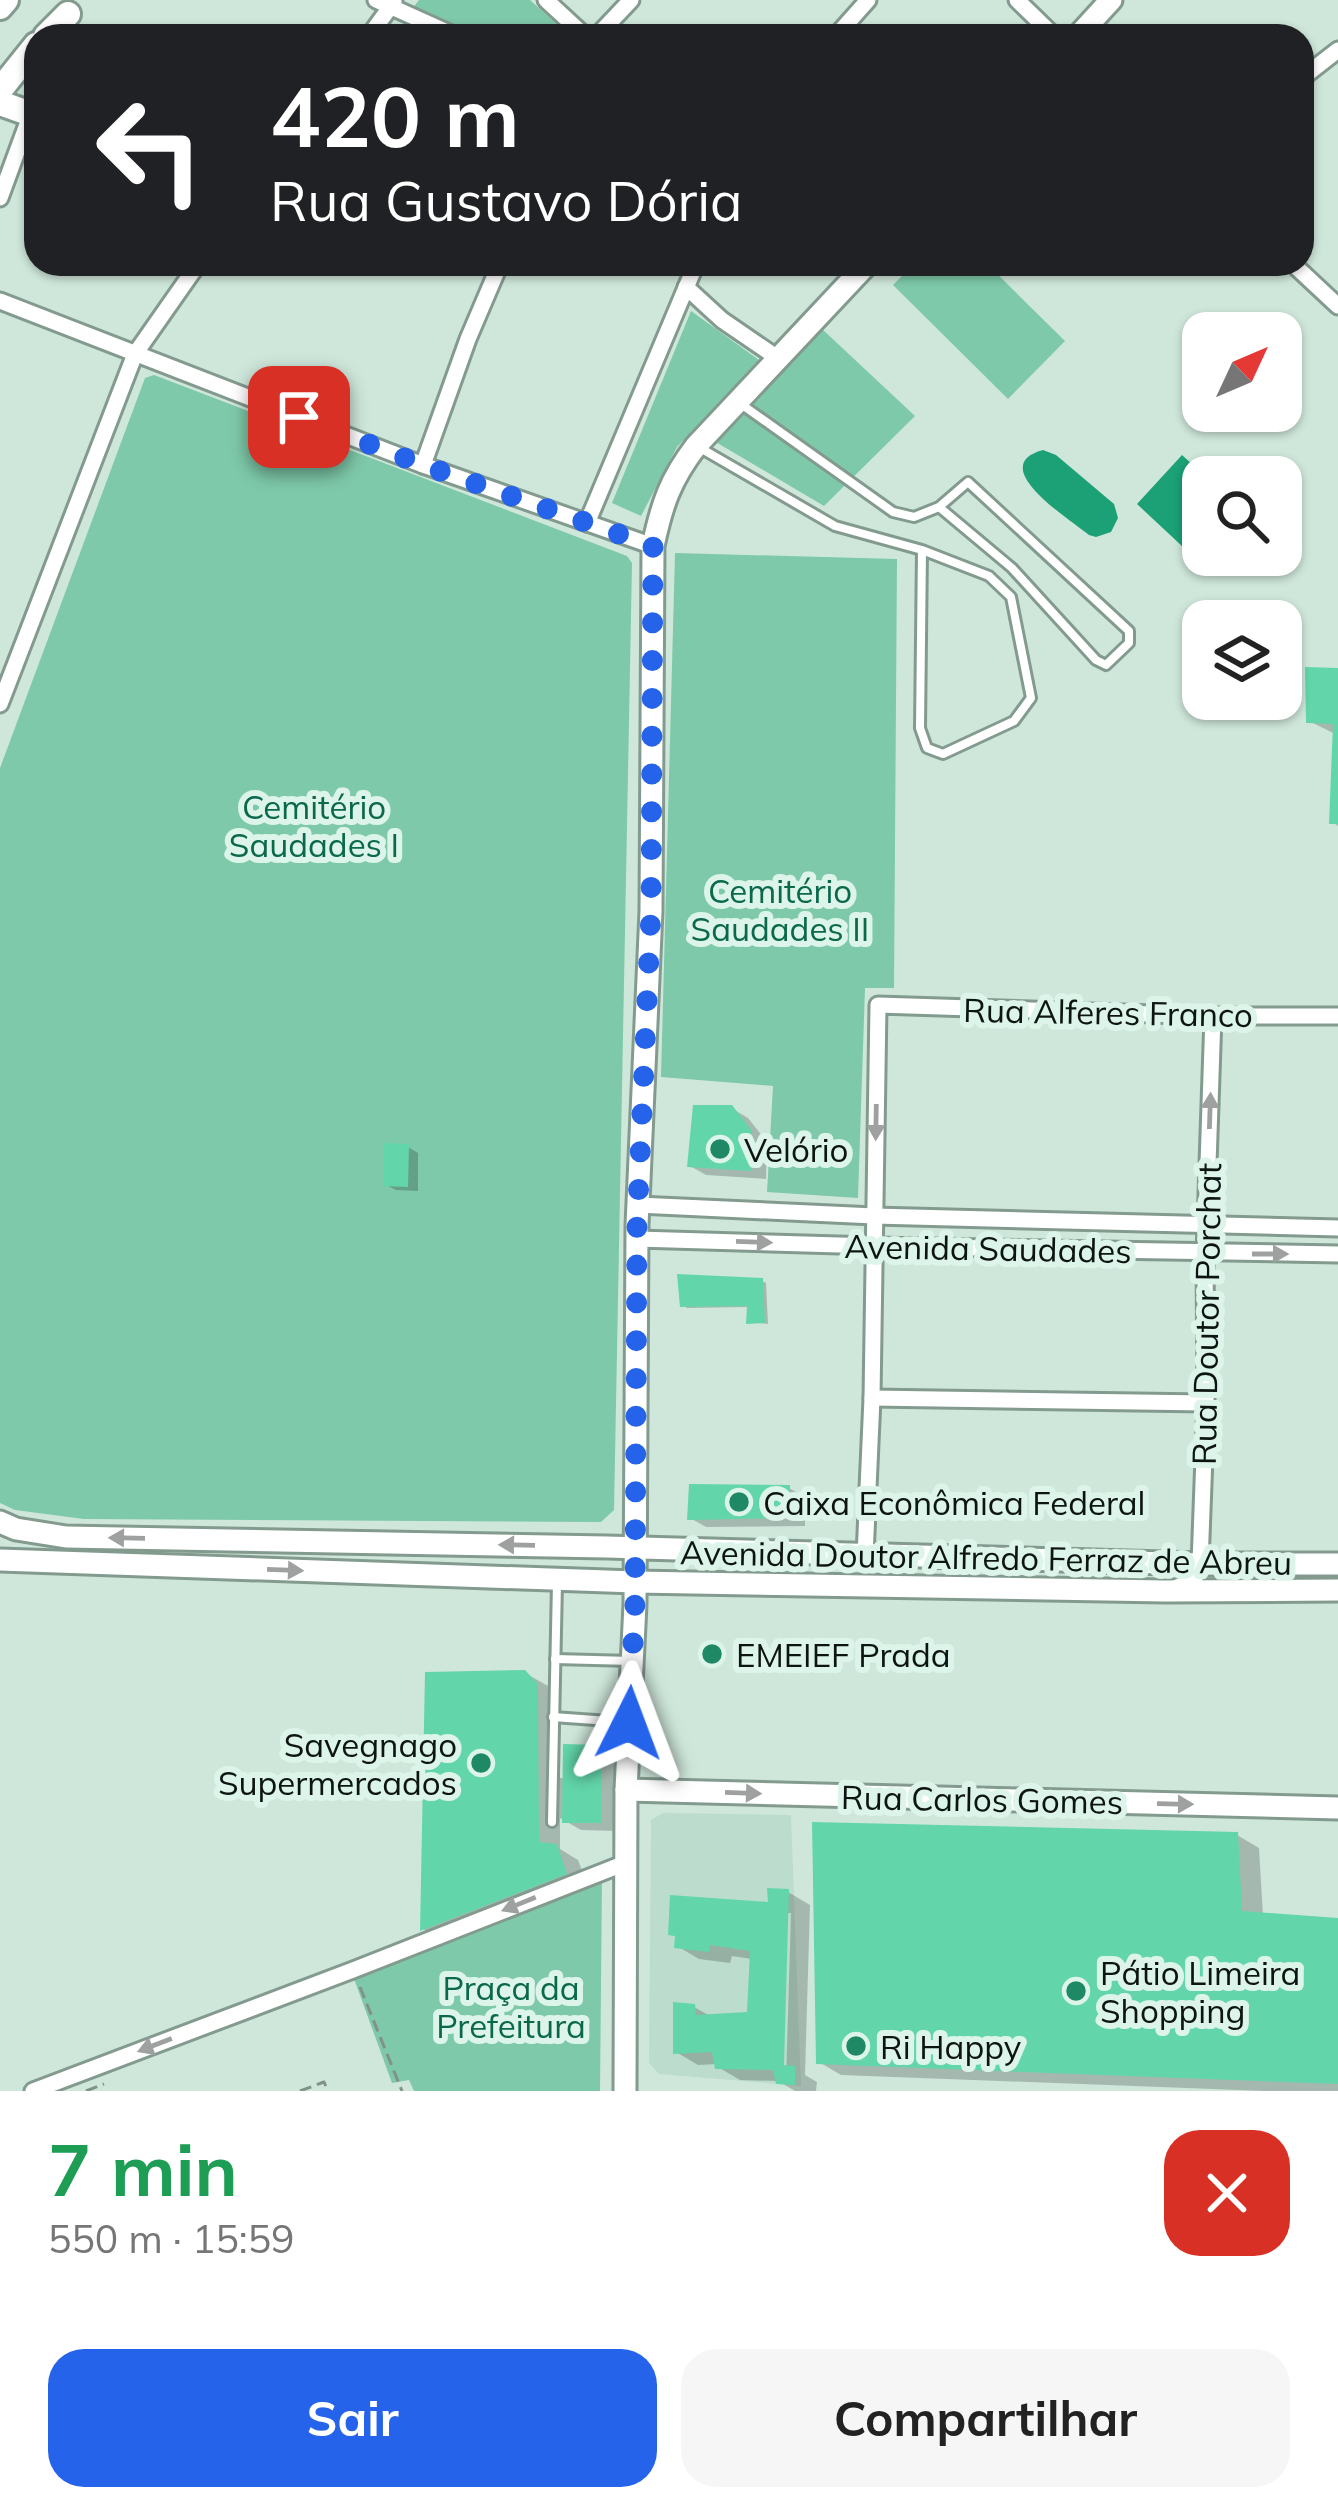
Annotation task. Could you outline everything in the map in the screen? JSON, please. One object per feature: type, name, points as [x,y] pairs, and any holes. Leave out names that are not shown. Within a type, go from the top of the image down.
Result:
[{"type":"main road","points":[[0,8],[5,0]]},
{"type":"main road","points":[[1089,24],[1111,0]]},
{"type":"main road","points":[[0,90],[24,60]]},
{"type":"main road","points":[[625,2091],[637,1239],[651,911],[653,546],[662,503],[696,446],[856,276]]},
{"type":"main road","name":"Avenida Doutor Alfredo Ferraz de Abreu","points":[[0,1522],[66,1537],[1338,1564]]},
{"type":"main road","name":"Avenida Doutor Alfredo Ferraz de Abreu","points":[[0,1560],[635,1582],[1338,1590]]},
{"type":"main road","name":"Rua Carlos Gomes","points":[[626,1790],[1338,1808]]},
{"type":"street","points":[[546,0],[572,24]]},
{"type":"street","points":[[608,24],[631,0]]},
{"type":"street","points":[[847,24],[868,0]]},
{"type":"street","points":[[1016,0],[1041,24]]},
{"type":"street","points":[[387,2],[432,24]]},
{"type":"street","points":[[0,198],[24,132]]},
{"type":"street","points":[[0,704],[135,354],[189,276]]},
{"type":"street","points":[[423,465],[495,276]]},
{"type":"street","points":[[587,524],[691,276]]},
{"type":"street","points":[[1306,276],[1338,306]]},
{"type":"street","points":[[686,287],[722,320],[779,359]]},
{"type":"street","points":[[0,301],[423,465],[653,546]]},
{"type":"street","name":"Rua Alferes Franco","points":[[874,1216],[878,1005],[1338,1016]]},
{"type":"street","name":"Rua Doutor Porchat","points":[[1200,1564],[1213,1016]]},
{"type":"street","name":"Avenida Saudades","points":[[638,1205],[1338,1228]]},
{"type":"street","points":[[865,1556],[874,1216]]},
{"type":"street","name":"Avenida Saudades","points":[[637,1239],[1338,1254]]},
{"type":"street","points":[[872,1398],[1207,1402]]},
{"type":"street","points":[[1166,1591],[1191,1583],[1200,1564]]},
{"type":"street","points":[[33,2091],[628,1862]]},
{"type":"lane","points":[[738,401],[893,512],[914,517],[939,508],[968,482],[1129,631],[1129,644],[1106,664],[1096,660],[1012,568],[939,508]]},
{"type":"lane","points":[[696,446],[835,526],[922,550],[989,576],[1011,597],[1031,698],[1014,721],[943,754],[927,748],[920,728],[922,550]]},
{"type":"lane","points":[[552,1822],[557,1579]]},
{"type":"lane","points":[[555,1659],[632,1661]]},
{"type":"lane","points":[[553,1717],[629,1723]]},
{"type":"path","points":[[353,1970],[402,2091]]},
{"type":"path","points":[[300,2091],[324,2082],[328,2091]]},
{"type":"shaded area","points":[[1043,450],[1056,455],[1114,504],[1118,518],[1111,532],[1089,535],[1037,493],[1023,468],[1027,458]]},
{"type":"shaded area","points":[[1182,455],[1183,456],[1182,546],[1137,504]]},
{"type":"shaded area","points":[[663,1813],[791,1815],[801,2086],[659,2074],[649,2063],[651,1820]]},
{"type":"green space","points":[[419,0],[530,0],[556,24],[445,24],[412,9]]},
{"type":"green space","points":[[902,276],[999,276],[1065,341],[1008,399],[893,285]]},
{"type":"green space","points":[[691,311],[759,360],[677,447],[641,516],[612,503]]},
{"type":"green space","points":[[821,328],[915,416],[824,506],[714,441]]},
{"type":"green space","name":"Cemitério Saudades I","points":[[154,375],[627,556],[632,563],[614,1510],[601,1522],[84,1519],[15,1510],[0,1503],[0,768],[145,378]]},
{"type":"green space","name":"Cemitério Saudades II","points":[[675,553],[897,559],[894,988],[865,988],[858,1198],[767,1192],[773,1086],[661,1077]]},
{"type":"green space","name":"Praça da Prefeitura","points":[[602,1878],[600,2091],[414,2091],[409,2080],[392,2083],[353,1976]]},
{"type":"building","points":[[1305,667],[1338,668],[1338,824],[1329,824],[1333,724],[1306,723]]},
{"type":"building","name":"Velório","points":[[693,1105],[732,1105],[752,1131],[751,1171],[687,1167]]},
{"type":"building","points":[[384,1143],[409,1144],[408,1187],[383,1186]]},
{"type":"building","points":[[677,1274],[763,1278],[765,1323],[746,1324],[747,1306],[680,1307]]},
{"type":"building","name":"Caixa Econômica Federal","points":[[689,1484],[790,1485],[789,1518],[687,1520]]},
{"type":"building","name":"Savegnago Supermercados","points":[[525,1670],[538,1684],[539,1842],[557,1844],[567,1874],[420,1931],[425,1672]]},
{"type":"building","points":[[563,1744],[602,1745],[601,1823],[562,1823]]},
{"type":"building","name":"Pátio Limeira Shopping","points":[[812,1822],[1238,1832],[1242,1911],[1338,1918],[1338,2084],[816,2064]]},
{"type":"building","points":[[767,1888],[789,1889],[784,2065],[795,2066],[795,2085],[776,2084],[773,2070],[715,2069],[712,2052],[673,2054],[673,2002],[695,2004],[696,2015],[747,2012],[750,1951],[710,1945],[709,1952],[674,1948],[675,1936],[668,1935],[670,1895],[768,1902]]},
{"type":"place","name":"Velório","points":[[720,1149]]},
{"type":"place","name":"Caixa Econômica Federal","points":[[739,1502]]},
{"type":"place","name":"EMEIEF Prada","points":[[712,1654]]},
{"type":"place","name":"Savegnago Supermercados","points":[[481,1763]]},
{"type":"place","name":"Pátio Limeira Shopping","points":[[1076,1991]]},
{"type":"place","name":"Ri Happy","points":[[856,2046]]},
{"type":"route","points":[[299,417],[653,546],[651,911],[637,1225],[635,1604],[629,1723]]}]
